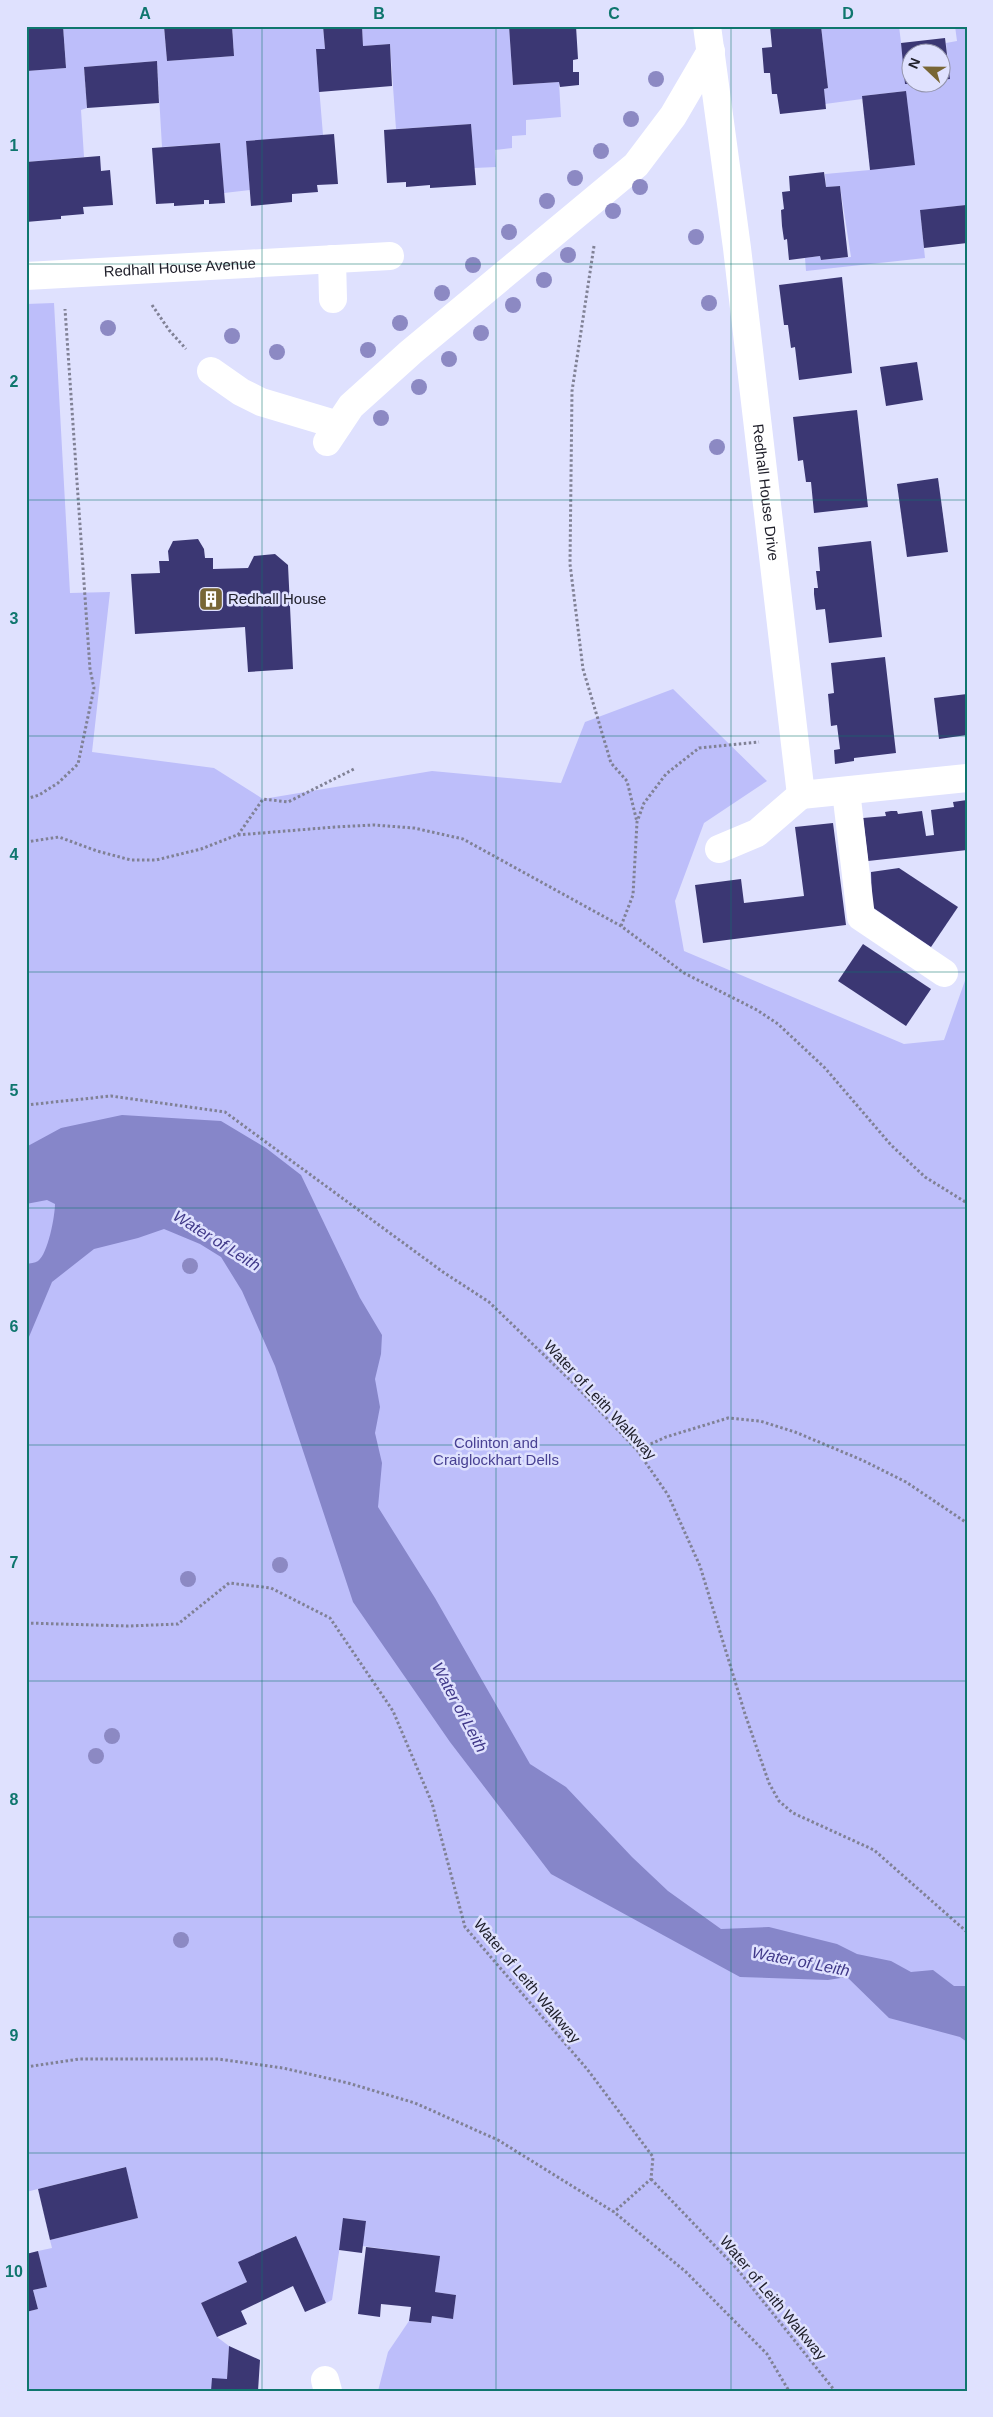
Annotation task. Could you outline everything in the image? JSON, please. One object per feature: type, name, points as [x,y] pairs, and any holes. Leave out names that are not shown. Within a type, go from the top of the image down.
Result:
[{"type":"street","points":[[211,371],[240,392],[333,434],[351,406],[411,352],[595,201],[636,164],[673,116],[709,39]]},
{"type":"street","name":"Redhall House Drive","points":[[709,39],[737,248],[801,795]]},
{"type":"street","name":"Redhall House Avenue","points":[[26,276],[390,256]]},
{"type":"street","points":[[332,259],[333,299]]},
{"type":"street","points":[[719,849],[757,834],[801,795],[967,778]]},
{"type":"street","points":[[846,791],[861,916],[944,973]]},
{"type":"path","points":[[595,201],[594,246],[572,391],[570,564],[583,669],[612,762],[627,781],[636,822],[633,895],[621,926]]},
{"type":"path","points":[[130,270],[169,330],[194,358],[211,371]]},
{"type":"path","points":[[26,799],[39,795],[58,783],[78,764],[94,688],[90,669],[62,274]]},
{"type":"path","points":[[636,822],[644,803],[666,774],[699,748],[794,738]]},
{"type":"path","points":[[237,835],[263,799],[288,802],[354,769]]},
{"type":"path","points":[[26,842],[59,837],[97,851],[132,860],[156,860],[201,849],[237,835],[374,824],[414,828],[463,840],[621,926],[684,973],[757,1010],[778,1024],[825,1068],[891,1144],[925,1177],[967,1204]]},
{"type":"path","name":"Water of Leith Walkway","points":[[26,1105],[111,1096],[225,1112],[443,1272],[490,1302],[574,1383],[636,1450],[668,1495],[700,1566],[745,1714],[769,1783],[779,1801],[793,1813],[874,1850],[967,1932]]},
{"type":"path","points":[[636,1450],[666,1437],[728,1418],[760,1421],[795,1432],[862,1460],[906,1482],[967,1523]]},
{"type":"path","name":"Water of Leith Walkway","points":[[26,1623],[128,1626],[178,1624],[229,1583],[271,1588],[330,1618],[393,1711],[432,1803],[464,1927],[587,2069],[653,2157],[651,2179],[738,2270],[835,2391]]},
{"type":"path","points":[[26,2067],[79,2059],[218,2059],[283,2068],[348,2083],[415,2104],[498,2140],[614,2212],[686,2272],[766,2354],[789,2391]]},
{"type":"path","points":[[614,2212],[651,2179]]},
{"type":"green space","points":[[63,26],[164,26],[167,61],[234,56],[232,26],[323,26],[325,49],[316,50],[323,135],[246,141],[250,190],[224,193],[220,143],[162,147],[157,61],[84,67],[87,108],[81,110],[84,157],[26,162],[26,71],[66,68]]},
{"type":"green space","points":[[362,26],[509,26],[513,85],[559,82],[561,117],[526,120],[526,135],[512,136],[512,148],[495,150],[496,167],[474,168],[471,124],[396,129],[390,44],[363,46]]},
{"type":"green space","points":[[821,26],[899,26],[901,42],[900,92],[862,96],[862,99],[825,104],[824,89],[828,88]]},
{"type":"green space","points":[[955,26],[967,26],[967,205],[920,210],[925,258],[806,271],[805,258],[820,256],[821,260],[851,257],[840,186],[826,187],[825,174],[870,170],[906,92],[950,92],[950,42],[957,41]]},
{"type":"green space","name":"Colinton and Craiglockhart Dells","points":[[54,303],[70,593],[110,592],[92,752],[214,768],[263,799],[432,771],[561,783],[585,722],[673,689],[767,781],[704,823],[675,901],[684,951],[904,1044],[944,1040],[967,975],[967,2391],[378,2391],[388,2352],[409,2321],[431,2323],[432,2316],[453,2319],[456,2295],[435,2292],[439,2256],[362,2246],[366,2221],[344,2218],[332,2300],[326,2303],[295,2236],[239,2262],[247,2282],[201,2303],[217,2337],[229,2346],[227,2379],[211,2391],[26,2391],[26,2312],[38,2309],[33,2290],[47,2287],[38,2251],[52,2248],[50,2240],[138,2218],[125,2167],[26,2192],[26,304]]},
{"type":"water","name":"Water of Leith","points":[[122,1115],[221,1121],[266,1148],[301,1175],[360,1298],[382,1335],[381,1354],[375,1379],[380,1407],[375,1433],[382,1463],[378,1507],[435,1598],[530,1764],[566,1787],[632,1857],[668,1891],[721,1929],[769,1927],[837,1944],[857,1954],[891,1961],[911,1972],[933,1970],[954,1986],[967,1986],[967,2042],[960,2037],[889,2018],[847,1977],[828,1980],[740,1977],[551,1874],[450,1742],[353,1602],[275,1366],[242,1291],[221,1257],[200,1244],[164,1229],[138,1238],[94,1249],[52,1282],[26,1344],[26,1264],[38,1261],[45,1251],[54,1217],[55,1204],[47,1200],[26,1204],[26,1147],[61,1128]]},
{"type":"building","points":[[26,26],[63,26],[66,68],[27,71]]},
{"type":"building","points":[[164,26],[232,26],[234,56],[167,61]]},
{"type":"building","points":[[323,26],[362,26],[363,46],[390,44],[392,86],[319,92],[316,49],[325,49]]},
{"type":"building","points":[[509,26],[576,26],[578,59],[573,60],[573,72],[579,72],[579,85],[560,87],[559,82],[513,85]]},
{"type":"building","points":[[770,26],[821,26],[828,88],[824,89],[826,109],[780,114],[777,94],[772,94],[770,73],[764,73],[762,48],[772,47]]},
{"type":"building","points":[[945,38],[945,42],[910,42]]},
{"type":"building","points":[[157,61],[159,103],[87,108],[84,67]]},
{"type":"building","points":[[906,92],[915,165],[870,170],[862,96]]},
{"type":"building","points":[[471,124],[476,185],[430,188],[430,185],[406,187],[406,182],[387,183],[384,130]]},
{"type":"building","points":[[334,134],[338,184],[317,185],[318,192],[292,194],[292,202],[251,206],[246,141]]},
{"type":"building","points":[[220,143],[225,203],[209,204],[209,200],[204,200],[204,204],[174,206],[174,203],[156,204],[152,148]]},
{"type":"building","points":[[100,156],[101,171],[110,170],[113,205],[83,207],[84,214],[61,216],[61,219],[26,222],[26,162]]},
{"type":"building","points":[[824,172],[826,187],[840,186],[848,257],[821,260],[820,256],[789,260],[787,239],[784,240],[782,226],[781,210],[784,209],[782,192],[790,191],[789,176]]},
{"type":"building","points":[[966,205],[967,243],[924,248],[920,210]]},
{"type":"building","points":[[842,277],[852,373],[799,380],[795,347],[791,348],[788,325],[784,325],[779,285]]},
{"type":"building","points":[[917,362],[923,400],[886,406],[880,367]]},
{"type":"building","points":[[857,410],[868,507],[814,513],[811,482],[806,482],[803,460],[798,461],[793,417]]},
{"type":"building","points":[[938,478],[948,552],[907,557],[897,484]]},
{"type":"building","name":"Redhall House","points":[[198,539],[204,549],[205,558],[213,558],[213,569],[248,568],[254,556],[275,554],[288,565],[293,669],[248,672],[245,627],[135,634],[131,574],[160,573],[159,561],[169,561],[168,551],[173,541]]},
{"type":"building","points":[[871,541],[882,637],[829,643],[825,609],[816,610],[814,594],[814,588],[818,588],[816,571],[820,571],[818,547]]},
{"type":"building","points":[[885,657],[896,753],[854,758],[854,761],[835,764],[834,750],[840,749],[837,725],[831,726],[828,694],[834,693],[831,663]]},
{"type":"building","points":[[967,694],[967,735],[939,739],[934,698]]},
{"type":"building","points":[[967,800],[967,850],[868,861],[863,818],[886,816],[885,812],[891,811],[897,811],[898,814],[922,811],[926,836],[934,835],[931,810],[954,807],[953,802]]},
{"type":"building","points":[[833,823],[846,925],[703,943],[695,885],[741,879],[744,903],[804,896],[795,827]]},
{"type":"building","points":[[899,868],[958,907],[931,947],[872,907],[871,872]]},
{"type":"building","points":[[863,944],[931,989],[906,1026],[838,981]]},
{"type":"building","points":[[126,2167],[138,2218],[50,2240],[38,2189]]},
{"type":"building","points":[[343,2218],[366,2221],[362,2253],[339,2250]]},
{"type":"building","points":[[296,2236],[326,2303],[305,2312],[293,2286],[241,2311],[247,2324],[217,2337],[201,2303],[247,2282],[238,2262]]},
{"type":"building","points":[[366,2247],[440,2256],[435,2292],[456,2295],[453,2319],[432,2316],[431,2323],[409,2321],[411,2307],[381,2304],[380,2317],[358,2314]]},
{"type":"building","points":[[38,2251],[47,2287],[33,2290],[38,2309],[26,2312],[26,2254]]},
{"type":"building","points":[[229,2346],[260,2360],[258,2391],[211,2391],[212,2378],[227,2379]]},
{"type":"place","name":"Redhall House","points":[[211,599]]}]
